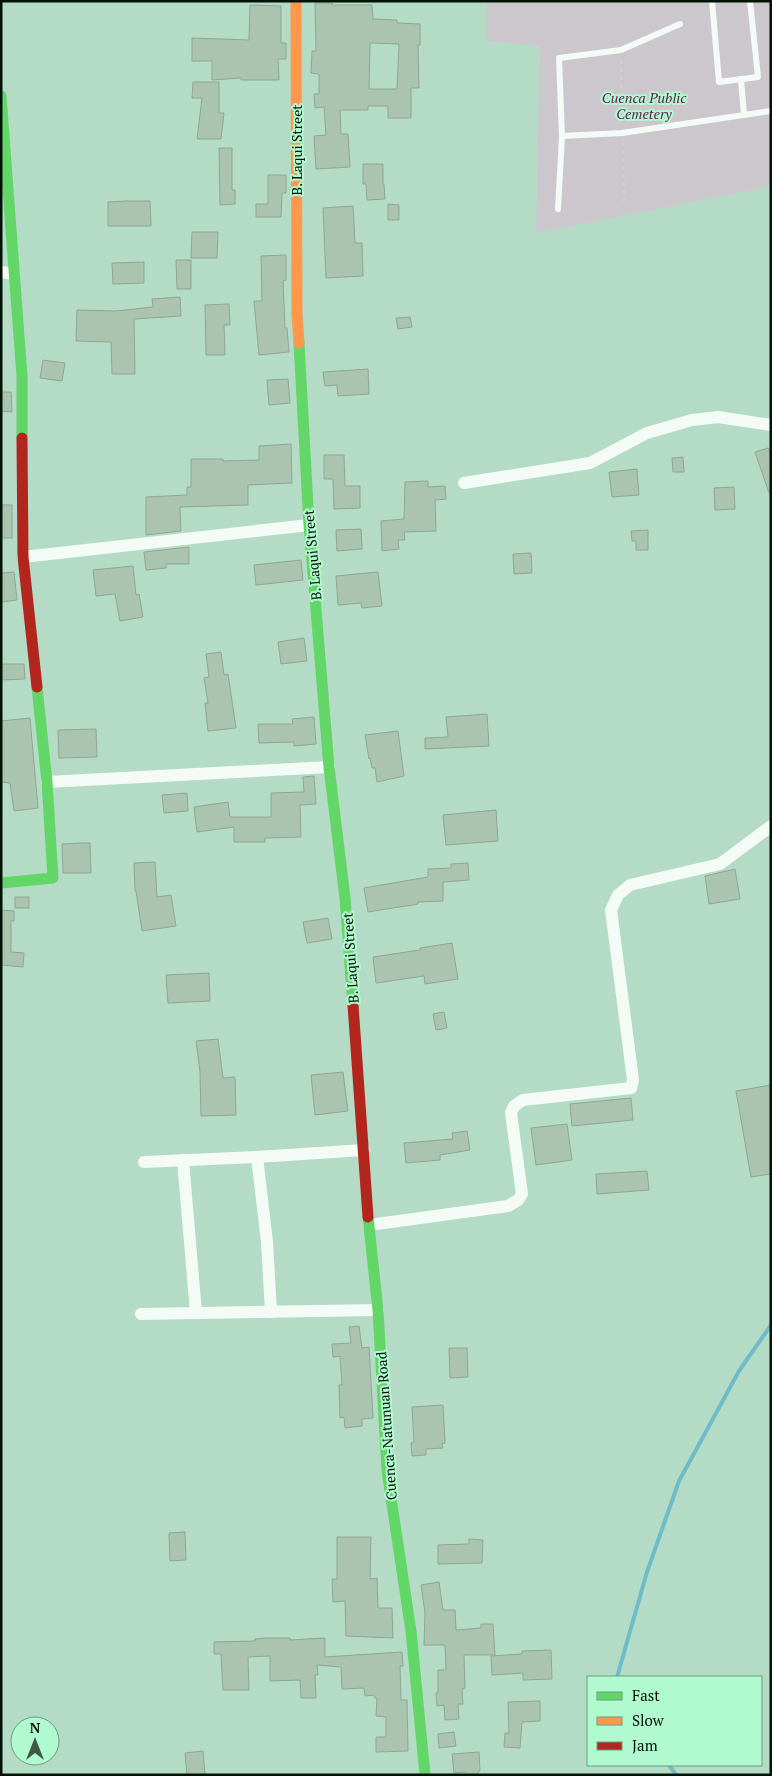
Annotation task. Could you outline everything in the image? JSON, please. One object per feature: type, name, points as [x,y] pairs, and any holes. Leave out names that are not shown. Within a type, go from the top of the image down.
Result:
[{"type":"main road","name":"B. Laqui Street","points":[[296,1],[297,314],[309,525],[329,766],[345,898],[361,1107]]},
{"type":"main road","points":[[1,96],[8,273],[22,376],[22,557],[47,782],[53,878],[1,883]]},
{"type":"main road","name":"Cuenca-Natunuan Road","points":[[361,1107],[369,1225],[378,1310],[387,1471],[411,1630],[425,1775]]},
{"type":"street","points":[[464,483],[590,463],[647,433],[692,420],[718,417],[771,425]]},
{"type":"street","points":[[22,557],[309,525]]},
{"type":"street","points":[[47,782],[329,766]]},
{"type":"street","points":[[369,1225],[508,1206],[518,1200],[522,1194],[511,1114],[514,1106],[523,1100],[631,1088],[633,1080],[611,910],[618,895],[630,885],[720,864],[771,826]]},
{"type":"street","points":[[144,1162],[364,1150]]},
{"type":"street","points":[[258,1157],[267,1242],[271,1312]]},
{"type":"street","points":[[183,1160],[196,1313]]},
{"type":"street","points":[[141,1314],[378,1310]]},
{"type":"lane","points":[[712,1],[720,82],[758,76],[750,1]]},
{"type":"lane","points":[[558,209],[562,136],[559,58],[621,50],[680,24]]},
{"type":"lane","points":[[742,79],[744,115]]},
{"type":"lane","points":[[562,136],[622,133],[771,111]]},
{"type":"green space","name":"Cuenca Public Cemetery","points":[[487,1],[771,1],[771,186],[536,233],[540,46],[487,41]]},
{"type":"building","points":[[315,3],[372,5],[373,19],[397,20],[397,23],[420,24],[420,45],[418,45],[419,88],[411,88],[411,118],[388,118],[388,106],[368,106],[368,110],[340,110],[341,134],[348,134],[350,167],[316,169],[314,136],[326,135],[324,107],[315,108],[314,94],[319,94],[319,74],[311,73],[312,51],[316,51]],"holes":[[[370,43],[399,44],[397,89],[369,89]]]},
{"type":"building","points":[[250,5],[281,6],[281,43],[286,43],[286,59],[278,59],[279,80],[241,80],[241,78],[212,80],[212,61],[192,61],[192,38],[249,40]]},
{"type":"building","points":[[193,82],[219,82],[219,113],[224,113],[221,139],[197,139],[202,98],[192,98]]},
{"type":"building","points":[[219,148],[232,148],[232,190],[235,190],[235,204],[220,205]]},
{"type":"building","points":[[363,164],[383,164],[385,199],[367,200],[366,184],[363,184]]},
{"type":"building","points":[[268,175],[286,175],[286,193],[282,193],[281,217],[256,217],[256,204],[268,204]]},
{"type":"building","points":[[150,201],[151,226],[108,226],[108,202]]},
{"type":"building","points":[[388,204],[399,205],[399,220],[388,220]]},
{"type":"building","points":[[353,206],[355,243],[362,243],[363,276],[326,278],[323,208]]},
{"type":"building","points":[[192,232],[218,232],[217,258],[191,258]]},
{"type":"building","points":[[286,255],[286,280],[283,281],[285,328],[287,328],[289,352],[259,355],[254,301],[262,301],[261,256]]},
{"type":"building","points":[[176,260],[191,260],[191,289],[177,289]]},
{"type":"building","points":[[144,262],[144,283],[113,284],[112,263]]},
{"type":"building","points":[[180,297],[181,316],[134,319],[135,374],[112,374],[111,342],[76,341],[77,310],[116,311],[153,307],[152,299]]},
{"type":"building","points":[[229,304],[230,325],[224,325],[225,355],[206,355],[205,305]]},
{"type":"building","points":[[410,317],[412,327],[398,329],[396,318]]},
{"type":"building","points":[[43,360],[65,363],[62,381],[40,378]]},
{"type":"building","points":[[368,369],[369,394],[338,396],[337,385],[325,386],[323,372]]},
{"type":"building","points":[[288,379],[290,403],[269,405],[267,380]]},
{"type":"building","points":[[1,392],[11,392],[12,412],[1,411]]},
{"type":"building","points":[[291,444],[292,483],[248,485],[248,505],[180,507],[181,531],[146,535],[146,497],[187,495],[187,487],[191,487],[191,459],[223,459],[223,461],[259,460],[259,446]]},
{"type":"building","points":[[768,448],[771,455],[771,492],[769,493],[755,452]]},
{"type":"building","points":[[324,455],[344,455],[345,486],[360,486],[360,508],[334,509],[333,479],[324,479]]},
{"type":"building","points":[[683,457],[684,472],[673,472],[672,458]]},
{"type":"building","points":[[637,469],[639,495],[612,497],[609,472]]},
{"type":"building","points":[[428,481],[428,487],[445,486],[446,499],[435,500],[436,531],[404,532],[405,540],[398,540],[399,549],[382,551],[381,521],[404,519],[405,482]]},
{"type":"building","points":[[734,487],[735,509],[715,510],[714,488]]},
{"type":"building","points":[[1,505],[12,505],[12,538],[1,538]]},
{"type":"building","points":[[361,529],[362,549],[337,551],[336,530]]},
{"type":"building","points":[[648,530],[648,550],[636,550],[636,541],[632,541],[631,531]]},
{"type":"building","points":[[189,547],[189,564],[166,564],[166,568],[146,570],[144,552]]},
{"type":"building","points":[[531,553],[532,573],[514,574],[513,554]]},
{"type":"building","points":[[301,560],[303,580],[256,585],[254,565]]},
{"type":"building","points":[[133,566],[136,595],[139,594],[143,617],[120,621],[115,594],[96,596],[93,570]]},
{"type":"building","points":[[14,572],[17,600],[1,602],[1,573]]},
{"type":"building","points":[[378,572],[382,606],[362,608],[361,603],[338,605],[336,576]]},
{"type":"building","points":[[304,638],[307,661],[281,664],[278,642]]},
{"type":"building","points":[[221,652],[224,675],[228,674],[236,728],[208,731],[205,703],[208,703],[204,678],[209,677],[206,654]]},
{"type":"building","points":[[1,664],[24,664],[25,679],[1,680]]},
{"type":"building","points":[[487,714],[489,746],[425,749],[425,738],[448,737],[446,717]]},
{"type":"building","points":[[314,717],[316,744],[294,746],[294,742],[259,743],[258,724],[293,724],[292,719]]},
{"type":"building","points":[[30,718],[38,808],[14,811],[10,783],[1,782],[1,721]]},
{"type":"building","points":[[96,729],[97,757],[59,758],[58,730]]},
{"type":"building","points":[[398,731],[404,776],[377,782],[375,768],[372,768],[369,759],[365,735]]},
{"type":"building","points":[[314,776],[316,804],[300,805],[301,837],[265,838],[265,842],[234,842],[234,827],[197,832],[194,807],[228,802],[230,817],[271,817],[271,793],[304,792],[303,777]]},
{"type":"building","points":[[187,793],[188,811],[164,813],[162,795]]},
{"type":"building","points":[[496,810],[498,841],[446,845],[443,815]]},
{"type":"building","points":[[90,843],[91,873],[63,873],[62,844]]},
{"type":"building","points":[[155,862],[157,897],[171,895],[176,926],[142,931],[135,891],[134,863]]},
{"type":"building","points":[[468,863],[469,880],[443,882],[443,901],[418,902],[418,904],[368,912],[364,888],[428,877],[428,869],[451,868],[451,864]]},
{"type":"building","points":[[735,869],[740,899],[709,904],[705,876]]},
{"type":"building","points":[[15,897],[29,897],[29,908],[15,908]]},
{"type":"building","points":[[1,910],[14,911],[14,921],[11,921],[11,952],[24,953],[23,967],[1,965]]},
{"type":"building","points":[[328,918],[332,939],[307,943],[303,922]]},
{"type":"building","points":[[452,943],[458,979],[425,984],[424,976],[376,983],[373,957]]},
{"type":"building","points":[[209,973],[210,1001],[168,1003],[166,975]]},
{"type":"building","points":[[444,1012],[447,1028],[436,1030],[433,1014]]},
{"type":"building","points":[[218,1039],[223,1078],[235,1077],[236,1115],[201,1116],[200,1072],[196,1041]]},
{"type":"building","points":[[343,1072],[348,1111],[315,1115],[311,1075]]},
{"type":"building","points":[[771,1085],[771,1174],[751,1177],[736,1091]]},
{"type":"building","points":[[631,1098],[633,1120],[572,1126],[570,1104]]},
{"type":"building","points":[[567,1124],[572,1160],[536,1165],[531,1128]]},
{"type":"building","points":[[467,1131],[470,1150],[440,1155],[440,1160],[406,1163],[404,1143],[453,1139],[452,1133]]},
{"type":"building","points":[[647,1171],[649,1190],[597,1194],[596,1174]]},
{"type":"building","points":[[359,1326],[362,1348],[369,1347],[373,1418],[362,1419],[362,1426],[345,1428],[344,1417],[340,1418],[339,1385],[342,1385],[340,1356],[333,1357],[332,1344],[351,1343],[349,1327]]},
{"type":"building","points":[[449,1348],[467,1348],[468,1377],[450,1378]]},
{"type":"building","points":[[443,1405],[445,1443],[442,1444],[443,1448],[426,1449],[426,1455],[412,1456],[411,1443],[414,1442],[412,1407]]},
{"type":"building","points":[[185,1532],[186,1560],[170,1561],[169,1533]]},
{"type":"building","points":[[337,1537],[371,1537],[370,1579],[377,1578],[378,1608],[392,1608],[393,1638],[346,1636],[345,1601],[333,1602],[332,1579],[337,1579]]},
{"type":"building","points":[[469,1539],[483,1540],[482,1563],[438,1564],[438,1545],[469,1544]]},
{"type":"building","points":[[439,1582],[443,1610],[455,1610],[456,1630],[481,1628],[481,1624],[493,1624],[495,1655],[464,1655],[465,1688],[462,1689],[463,1704],[458,1704],[459,1719],[445,1720],[444,1705],[437,1706],[438,1670],[446,1670],[445,1645],[424,1645],[425,1613],[421,1585]]},
{"type":"building","points":[[290,1638],[290,1640],[325,1638],[325,1657],[402,1652],[403,1666],[400,1666],[401,1700],[407,1700],[408,1751],[376,1752],[376,1737],[386,1737],[386,1717],[376,1716],[377,1698],[374,1695],[365,1696],[364,1688],[342,1689],[341,1667],[317,1665],[318,1675],[315,1675],[316,1698],[301,1698],[300,1680],[270,1681],[270,1656],[248,1657],[249,1690],[223,1690],[221,1654],[214,1654],[214,1642],[255,1641],[255,1639]]},
{"type":"building","points":[[551,1650],[552,1679],[523,1680],[523,1673],[492,1675],[491,1656],[522,1654],[522,1651]]},
{"type":"building","points":[[540,1701],[540,1721],[522,1722],[520,1748],[504,1747],[505,1733],[509,1733],[508,1702]]},
{"type":"building","points":[[454,1732],[456,1746],[439,1748],[438,1734]]},
{"type":"building","points":[[203,1751],[205,1774],[187,1775],[185,1753]]},
{"type":"building","points":[[479,1752],[480,1771],[478,1771],[478,1775],[466,1775],[465,1772],[454,1773],[452,1754]]},
{"type":"waterway","points":[[617,1676],[647,1572],[679,1481],[739,1371],[771,1325]]},
{"type":"waterway","points":[[670,1766],[676,1775]]},
{"type":"traffic: fast","points":[[1,96],[22,376],[22,438]]},
{"type":"traffic: fast","points":[[299,343],[309,525],[329,767],[345,898],[353,1005]]},
{"type":"traffic: fast","points":[[1,883],[53,878],[47,782],[37,687]]},
{"type":"traffic: fast","points":[[368,1217],[378,1310],[387,1471],[411,1631],[425,1775]]},
{"type":"traffic: slow","points":[[296,1],[297,314],[299,343]]},
{"type":"traffic: jam","points":[[22,438],[23,557],[37,687]]},
{"type":"traffic: jam","points":[[353,1005],[368,1217]]}]
